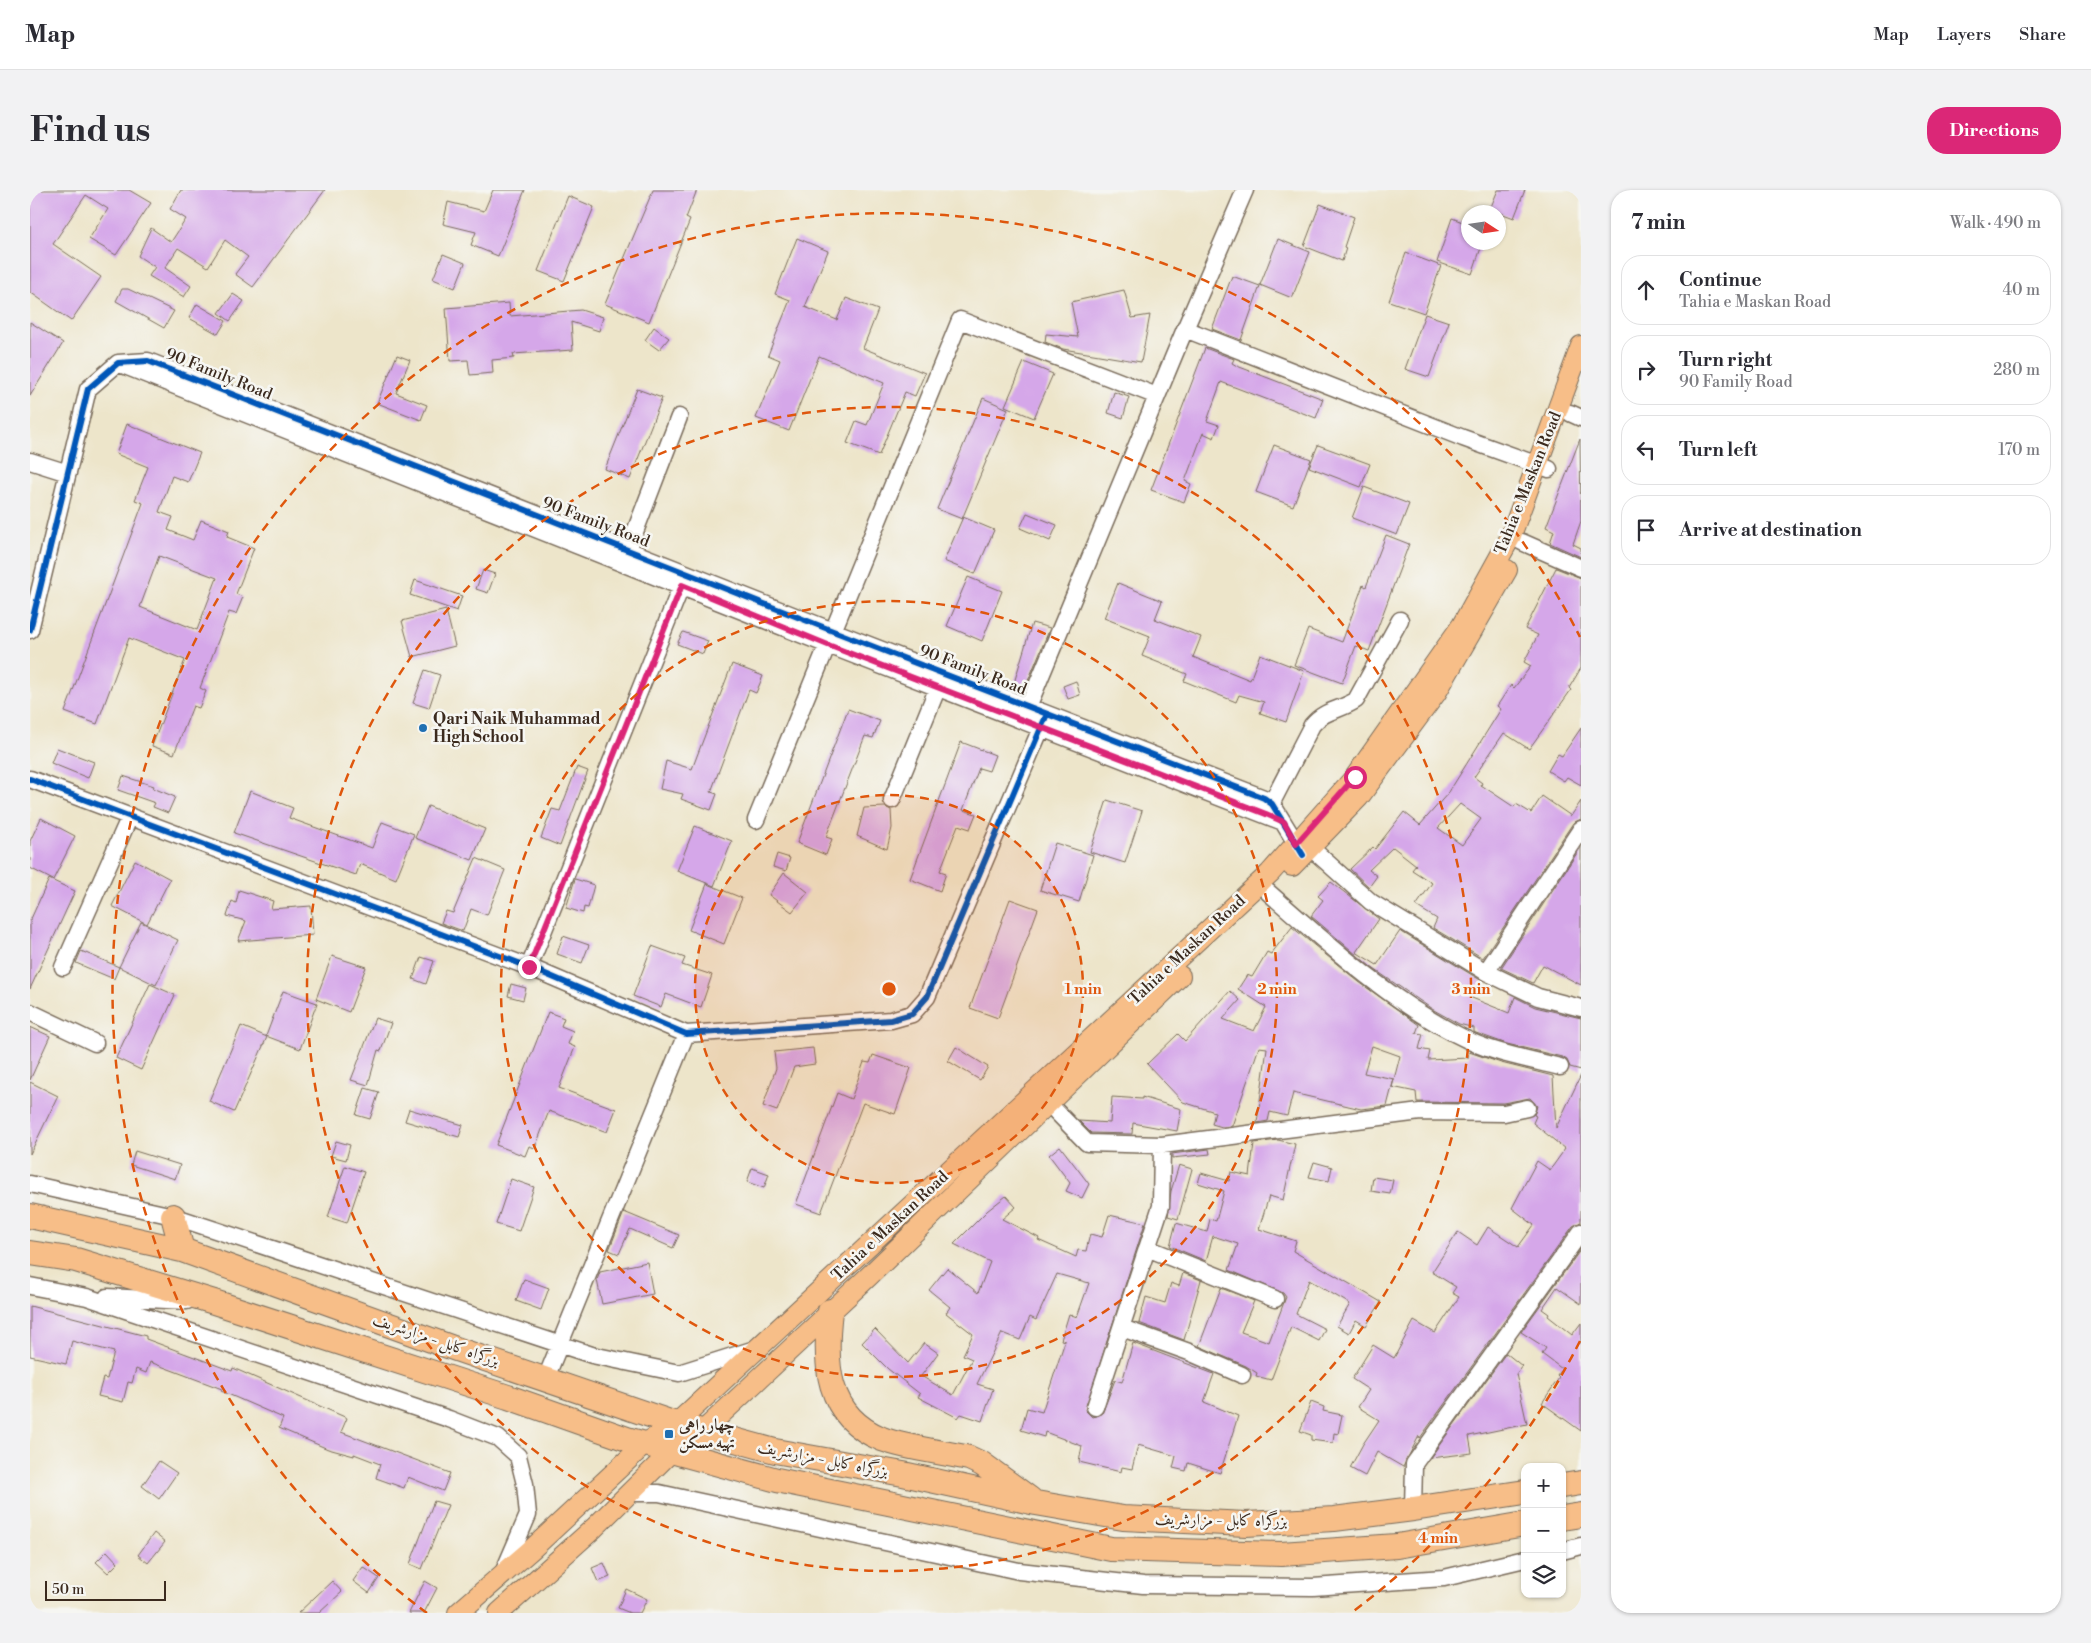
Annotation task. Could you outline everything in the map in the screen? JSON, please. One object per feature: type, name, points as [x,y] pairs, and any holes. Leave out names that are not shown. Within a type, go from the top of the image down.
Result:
[{"type":"highway","name":"بزرگراه کابل - مزارشریف","points":[[30,1216],[182,1250],[456,1349],[546,1378],[676,1424],[775,1451],[903,1474],[1036,1503],[1123,1518],[1246,1524],[1334,1519],[1413,1510],[1521,1493]]},
{"type":"highway","points":[[173,1216],[182,1250]]},
{"type":"highway","name":"بزرگراه کابل - مزارشریف","points":[[30,1253],[76,1260],[214,1302],[508,1397],[593,1428],[672,1451],[786,1482],[1111,1549],[1281,1554],[1397,1546],[1521,1525]]},
{"type":"highway","points":[[830,1311],[826,1349],[829,1379],[839,1404],[859,1426],[882,1439],[969,1458],[982,1464],[1036,1503]]},
{"type":"highway","points":[[1566,1485],[1581,1483]]},
{"type":"highway","points":[[1566,1517],[1581,1515]]},
{"type":"main road","name":"Tahia e Maskan Road","points":[[458,1613],[646,1443],[676,1424],[1270,873],[1303,849],[1359,797],[1436,693],[1494,596],[1522,542],[1543,467],[1581,346]]},
{"type":"main road","name":"Tahia e Maskan Road","points":[[499,1613],[672,1451],[703,1431],[868,1277],[1268,892],[1303,849],[1462,625],[1510,538],[1543,467],[1576,415],[1581,385]]},
{"type":"street","points":[[1028,707],[1185,329],[1245,190]]},
{"type":"street","points":[[756,820],[960,320],[1157,396]]},
{"type":"street","points":[[1185,329],[1543,467]]},
{"type":"street","name":"90 Family Road","points":[[118,363],[148,361],[628,550],[684,579]]},
{"type":"street","points":[[30,630],[88,389],[118,363]]},
{"type":"street","name":"90 Family Road","points":[[118,363],[684,579],[831,638],[938,686],[1044,720],[1264,798],[1269,809],[1284,822],[1303,849],[1371,902],[1486,972],[1538,997],[1581,1008]]},
{"type":"street","points":[[628,550],[679,417]]},
{"type":"street","points":[[30,461],[68,473]]},
{"type":"street","points":[[1522,542],[1581,568]]},
{"type":"street","points":[[529,967],[684,579]]},
{"type":"street","points":[[1269,809],[1312,725],[1320,716],[1345,708],[1356,700],[1400,620]]},
{"type":"street","name":"90 Family Road","points":[[831,638],[1028,707],[1044,720]]},
{"type":"street","points":[[892,800],[938,686]]},
{"type":"street","points":[[30,778],[529,967],[686,1034],[891,1020],[912,1014],[928,997],[1044,720]]},
{"type":"street","points":[[63,967],[130,816]]},
{"type":"street","points":[[1486,972],[1581,829]]},
{"type":"street","points":[[1268,892],[1331,947],[1413,1009],[1474,1043],[1560,1067]]},
{"type":"street","points":[[30,1012],[95,1043]]},
{"type":"street","points":[[546,1378],[686,1034]]},
{"type":"street","points":[[1048,1102],[1087,1143],[1162,1144],[1420,1112],[1504,1113],[1527,1108]]},
{"type":"street","points":[[1095,1407],[1161,1206],[1162,1144]]},
{"type":"street","points":[[30,1184],[173,1216],[592,1355],[679,1373],[758,1348]]},
{"type":"street","points":[[1413,1510],[1414,1464],[1581,1232]]},
{"type":"street","points":[[1147,1248],[1275,1299]]},
{"type":"street","points":[[30,1286],[87,1297],[440,1416],[498,1438],[518,1456],[525,1484],[528,1515],[502,1574]]},
{"type":"street","points":[[87,1297],[214,1302]]},
{"type":"street","points":[[1122,1328],[1189,1352],[1242,1375]]},
{"type":"street","points":[[629,1493],[659,1493],[1019,1571],[1143,1585],[1313,1588],[1444,1578],[1521,1560]]},
{"type":"street","points":[[1566,1549],[1581,1546]]},
{"type":"building","points":[[30,190],[129,190],[151,203],[116,255],[89,239],[108,209],[86,195],[53,244],[101,277],[71,321],[30,292]]},
{"type":"building","points":[[181,190],[325,190],[253,287],[235,274],[248,257],[225,240],[208,267],[178,248],[165,268],[191,286],[184,297],[149,276],[155,267],[138,256],[151,228],[171,242],[186,219],[170,209]]},
{"type":"building","points":[[493,190],[525,190],[498,256],[471,245],[476,232],[443,224],[448,202],[484,211]]},
{"type":"building","points":[[653,190],[697,190],[686,218],[690,220],[649,322],[605,304]]},
{"type":"building","points":[[1498,190],[1525,190],[1514,218],[1506,215],[1506,205],[1492,205]]},
{"type":"building","points":[[568,196],[594,207],[564,281],[538,271]]},
{"type":"building","points":[[1320,204],[1354,217],[1344,247],[1346,248],[1342,261],[1304,246]]},
{"type":"building","points":[[1452,218],[1461,221],[1461,250],[1480,250],[1472,274],[1437,262]]},
{"type":"building","points":[[797,238],[828,251],[805,307],[837,320],[846,298],[878,310],[863,348],[925,373],[915,396],[905,392],[879,455],[847,443],[856,421],[867,425],[884,383],[819,356],[789,431],[756,418],[780,360],[768,355],[790,300],[775,294]]},
{"type":"building","points":[[1278,239],[1310,252],[1292,298],[1260,285]]},
{"type":"building","points":[[1406,253],[1441,266],[1424,313],[1389,301]]},
{"type":"building","points":[[443,254],[465,263],[455,288],[433,279]]},
{"type":"building","points":[[1232,276],[1260,286],[1241,340],[1212,329]]},
{"type":"building","points":[[122,289],[128,289],[174,311],[164,328],[116,301]]},
{"type":"building","points":[[1124,290],[1132,318],[1150,315],[1141,362],[1063,349],[1045,342],[1046,334],[1078,337],[1071,302]]},
{"type":"building","points":[[233,294],[244,301],[230,321],[219,313]]},
{"type":"building","points":[[509,303],[510,316],[581,310],[603,317],[599,331],[571,322],[573,350],[513,354],[514,358],[492,360],[493,373],[470,375],[468,360],[450,361],[446,308]]},
{"type":"building","points":[[197,304],[226,321],[218,334],[189,318]]},
{"type":"building","points":[[1425,314],[1449,322],[1429,377],[1405,369]]},
{"type":"building","points":[[30,322],[63,343],[30,396]]},
{"type":"building","points":[[654,327],[669,338],[659,350],[645,340]]},
{"type":"building","points":[[1205,348],[1234,359],[1232,363],[1237,366],[1323,399],[1316,418],[1221,382],[1207,421],[1219,425],[1214,438],[1203,433],[1185,481],[1191,484],[1184,502],[1151,490]]},
{"type":"building","points":[[397,355],[410,360],[396,393],[427,405],[421,420],[377,403]]},
{"type":"building","points":[[1024,362],[1053,374],[1034,418],[1005,406]]},
{"type":"building","points":[[637,389],[662,398],[630,479],[605,469]]},
{"type":"building","points":[[1114,392],[1129,397],[1123,418],[1108,413]]},
{"type":"building","points":[[983,398],[1008,409],[962,519],[937,509]]},
{"type":"building","points":[[127,424],[200,453],[188,482],[172,476],[159,512],[173,517],[168,530],[193,540],[201,520],[229,531],[227,537],[254,548],[236,594],[243,597],[236,614],[229,612],[200,688],[206,691],[199,708],[193,706],[174,754],[152,746],[185,660],[129,638],[97,724],[65,712],[143,503],[135,500],[148,467],[116,454]],"holes":[[[159,556],[217,578],[197,630],[140,607]]]},
{"type":"building","points":[[1580,439],[1581,521],[1573,544],[1581,548],[1581,557],[1550,543],[1554,531],[1546,527]]},
{"type":"building","points":[[1274,445],[1311,459],[1293,506],[1256,492]]},
{"type":"building","points":[[1318,445],[1370,464],[1361,487],[1309,467]]},
{"type":"building","points":[[1364,487],[1409,504],[1397,535],[1352,518]]},
{"type":"building","points":[[1027,513],[1057,525],[1050,541],[1020,528]]},
{"type":"building","points":[[963,517],[994,530],[975,574],[944,561]]},
{"type":"building","points":[[1386,535],[1409,544],[1369,651],[1356,646],[1342,683],[1294,665],[1308,629],[1342,642],[1363,585],[1366,587]]},
{"type":"building","points":[[1556,568],[1581,578],[1581,668],[1569,688],[1571,690],[1529,749],[1504,733],[1474,777],[1482,783],[1481,785],[1514,807],[1516,804],[1531,813],[1542,796],[1571,816],[1581,801],[1581,819],[1573,823],[1483,958],[1433,928],[1437,919],[1416,906],[1432,883],[1412,870],[1416,865],[1393,847],[1369,870],[1377,876],[1369,887],[1350,869],[1373,847],[1375,849],[1404,812],[1420,825],[1449,792],[1501,709],[1497,706],[1511,685],[1514,688],[1531,666],[1524,662],[1538,635],[1525,629]],"holes":[[[1460,804],[1481,819],[1462,845],[1438,828]]]},
{"type":"building","points":[[483,570],[495,574],[488,593],[476,589]]},
{"type":"building","points":[[968,577],[1002,591],[982,641],[947,626]]},
{"type":"building","points":[[415,580],[462,596],[457,611],[410,595]]},
{"type":"building","points":[[1118,583],[1162,601],[1155,619],[1201,637],[1193,657],[1250,680],[1260,654],[1304,671],[1286,722],[1260,713],[1264,702],[1239,695],[1236,702],[1184,681],[1187,674],[1142,656],[1150,636],[1104,618]]},
{"type":"building","points":[[446,610],[455,646],[412,657],[402,621]]},
{"type":"building","points":[[1032,623],[1050,628],[1025,688],[1014,683]]},
{"type":"building","points":[[683,632],[708,641],[703,654],[677,644]]},
{"type":"building","points":[[732,664],[763,676],[756,693],[749,690],[711,792],[717,794],[711,810],[681,799],[683,794],[660,789],[666,761],[692,769]]},
{"type":"building","points":[[425,670],[440,675],[429,708],[413,703]]},
{"type":"building","points":[[1076,681],[1080,695],[1068,699],[1063,686]]},
{"type":"building","points":[[848,709],[880,721],[873,738],[865,736],[826,837],[832,839],[826,855],[797,843]]},
{"type":"building","points":[[1581,728],[1581,785],[1567,777],[1564,781],[1548,771],[1558,754],[1562,756]]},
{"type":"building","points":[[961,742],[995,755],[989,771],[979,768],[963,810],[976,814],[970,829],[958,825],[940,871],[946,873],[940,891],[910,879]]},
{"type":"building","points":[[57,748],[94,762],[88,778],[51,763]]},
{"type":"building","points":[[577,767],[588,771],[560,846],[541,838],[552,809],[560,811]]},
{"type":"building","points":[[123,776],[154,786],[153,788],[175,797],[168,813],[153,807],[155,803],[118,790]]},
{"type":"building","points":[[250,791],[293,808],[289,818],[372,848],[382,822],[414,834],[396,879],[360,864],[356,875],[234,833]]},
{"type":"building","points":[[1107,800],[1142,811],[1125,863],[1090,852]]},
{"type":"building","points":[[428,806],[485,829],[472,860],[415,838]]},
{"type":"building","points":[[885,807],[891,810],[892,828],[887,849],[857,836],[864,808]]},
{"type":"building","points":[[41,818],[75,836],[53,880],[30,868],[30,841]]},
{"type":"building","points":[[695,826],[732,841],[714,886],[677,871]]},
{"type":"building","points":[[1055,843],[1093,855],[1079,902],[1040,890]]},
{"type":"building","points":[[1581,847],[1581,985],[1543,965],[1533,983],[1501,968]]},
{"type":"building","points":[[777,854],[790,858],[786,871],[773,867]]},
{"type":"building","points":[[476,858],[505,870],[487,915],[471,909],[463,931],[441,923],[446,911],[453,913]]},
{"type":"building","points":[[135,860],[170,879],[147,924],[112,906]]},
{"type":"building","points":[[784,873],[808,892],[792,912],[769,895]]},
{"type":"building","points":[[49,879],[75,891],[30,989],[30,921]]},
{"type":"building","points":[[575,879],[594,885],[588,908],[584,907],[583,913],[566,908]]},
{"type":"building","points":[[1331,882],[1379,919],[1356,952],[1377,965],[1400,931],[1482,981],[1472,998],[1509,1013],[1515,997],[1535,1007],[1581,1018],[1581,1070],[1570,1067],[1567,1060],[1562,1057],[1507,1044],[1476,1033],[1474,1028],[1459,1024],[1432,1009],[1371,967],[1311,916],[1323,900],[1318,896]]},
{"type":"building","points":[[707,884],[742,898],[724,944],[689,930]]},
{"type":"building","points":[[239,890],[273,901],[271,909],[311,906],[313,935],[238,941],[246,921],[227,916],[232,901],[236,903]]},
{"type":"building","points":[[1010,899],[1038,909],[998,1018],[970,1008]]},
{"type":"building","points":[[141,922],[178,940],[156,985],[119,967]]},
{"type":"building","points":[[1292,927],[1359,982],[1419,1025],[1416,1033],[1423,1034],[1419,1049],[1430,1051],[1428,1060],[1468,1058],[1469,1052],[1501,1063],[1553,1076],[1556,1128],[1581,1075],[1581,1222],[1573,1226],[1420,1438],[1419,1436],[1403,1467],[1377,1452],[1365,1476],[1350,1468],[1379,1420],[1358,1407],[1369,1390],[1352,1379],[1373,1345],[1394,1358],[1414,1321],[1435,1333],[1459,1297],[1452,1293],[1456,1287],[1432,1272],[1458,1232],[1477,1245],[1488,1227],[1518,1247],[1534,1225],[1512,1208],[1537,1161],[1550,1170],[1565,1149],[1533,1123],[1537,1106],[1530,1098],[1503,1103],[1417,1102],[1416,1092],[1392,1087],[1400,1056],[1372,1046],[1364,1073],[1394,1079],[1387,1106],[1361,1109],[1293,1093],[1287,1116],[1270,1112],[1268,1121],[1257,1123],[1267,1048],[1259,1047],[1232,1126],[1222,1127],[1212,1124],[1215,1112],[1183,1102],[1147,1064],[1178,1034],[1185,1041],[1230,991],[1240,1000],[1223,1019],[1254,1031],[1266,1007],[1238,989],[1247,975],[1252,977],[1267,952],[1271,954]]},
{"type":"building","points":[[563,936],[589,945],[582,963],[557,954]]},
{"type":"building","points":[[652,946],[685,958],[682,965],[712,975],[701,1007],[666,994],[661,1007],[633,996]]},
{"type":"building","points":[[81,951],[119,967],[114,979],[76,963]]},
{"type":"building","points":[[332,956],[366,967],[349,1012],[316,999]]},
{"type":"building","points":[[421,957],[434,961],[426,984],[413,979]]},
{"type":"building","points":[[150,984],[175,995],[141,1070],[116,1058]]},
{"type":"building","points":[[511,984],[526,988],[523,1000],[508,996]]},
{"type":"building","points":[[283,991],[317,1003],[300,1049],[266,1036]]},
{"type":"building","points":[[548,1012],[564,1018],[561,1026],[573,1031],[568,1044],[575,1047],[559,1088],[616,1109],[607,1132],[549,1111],[535,1148],[529,1146],[525,1156],[496,1145]]},
{"type":"building","points":[[375,1018],[391,1023],[381,1051],[378,1050],[368,1085],[351,1080]]},
{"type":"building","points":[[241,1026],[267,1037],[234,1112],[209,1101]]},
{"type":"building","points":[[30,1027],[50,1036],[30,1080]]},
{"type":"building","points":[[956,1047],[988,1067],[980,1080],[948,1061]]},
{"type":"building","points":[[813,1048],[815,1064],[794,1067],[777,1111],[763,1106],[776,1068],[774,1052]]},
{"type":"building","points":[[873,1055],[911,1068],[895,1114],[863,1103],[821,1213],[796,1204],[837,1093],[851,1099],[864,1062],[870,1063]]},
{"type":"building","points":[[30,1082],[58,1096],[30,1154]]},
{"type":"building","points":[[365,1088],[379,1092],[370,1119],[356,1115]]},
{"type":"building","points":[[1112,1097],[1142,1099],[1142,1097],[1181,1109],[1177,1131],[1133,1123],[1132,1134],[1091,1133],[1079,1121],[1110,1123]]},
{"type":"building","points":[[409,1109],[463,1125],[459,1137],[405,1121]]},
{"type":"building","points":[[1278,1140],[1295,1144],[1283,1200],[1269,1196],[1259,1229],[1296,1241],[1293,1251],[1381,1302],[1366,1326],[1356,1320],[1349,1333],[1337,1326],[1350,1304],[1309,1280],[1296,1314],[1325,1329],[1319,1341],[1291,1327],[1271,1380],[1256,1376],[1257,1373],[1246,1366],[1199,1346],[1221,1288],[1254,1301],[1241,1332],[1269,1342],[1286,1297],[1283,1293],[1229,1270],[1238,1244],[1213,1236],[1206,1261],[1170,1246],[1176,1223],[1207,1232],[1210,1219],[1216,1221],[1224,1191],[1198,1183],[1201,1173],[1229,1181],[1231,1172],[1250,1176],[1254,1143]]},
{"type":"building","points":[[336,1141],[350,1145],[346,1160],[331,1156]]},
{"type":"building","points":[[1060,1146],[1089,1184],[1082,1198],[1066,1191],[1070,1183],[1049,1155]]},
{"type":"building","points":[[1209,1149],[1210,1154],[1172,1158],[1172,1154]]},
{"type":"building","points":[[135,1151],[180,1165],[175,1179],[131,1165]]},
{"type":"building","points":[[1314,1162],[1332,1167],[1329,1181],[1309,1177]]},
{"type":"building","points":[[1179,1165],[1192,1169],[1178,1219],[1168,1216],[1171,1191]]},
{"type":"building","points":[[345,1166],[364,1172],[347,1223],[328,1217]]},
{"type":"building","points":[[752,1168],[769,1174],[764,1188],[747,1182]]},
{"type":"building","points":[[1373,1177],[1393,1180],[1390,1194],[1371,1191]]},
{"type":"building","points":[[511,1179],[534,1187],[519,1231],[496,1224]]},
{"type":"building","points":[[1006,1196],[1016,1207],[1002,1219],[1039,1238],[1038,1240],[1076,1257],[1078,1250],[1086,1251],[1090,1234],[1102,1237],[1109,1215],[1145,1223],[1085,1410],[1092,1417],[1102,1414],[1115,1380],[1122,1382],[1133,1343],[1214,1374],[1204,1402],[1238,1416],[1220,1473],[1188,1463],[1186,1471],[1173,1468],[1176,1456],[1138,1445],[1132,1469],[1122,1467],[1121,1472],[1079,1462],[1082,1446],[1045,1432],[1044,1437],[1021,1430],[1027,1408],[1042,1412],[1065,1341],[1061,1340],[1069,1314],[1077,1317],[1089,1283],[1057,1274],[1036,1320],[1030,1317],[1020,1340],[1002,1333],[977,1384],[993,1389],[982,1421],[961,1414],[958,1418],[918,1397],[920,1394],[888,1369],[862,1343],[875,1329],[908,1363],[924,1343],[938,1353],[921,1376],[953,1395],[972,1359],[963,1355],[973,1334],[946,1313],[950,1307],[929,1290],[947,1268],[978,1293],[990,1262],[954,1244],[987,1211]]},
{"type":"building","points":[[624,1212],[679,1235],[673,1248],[630,1229],[619,1254],[609,1250]]},
{"type":"building","points":[[1581,1249],[1581,1304],[1557,1287],[1542,1309],[1572,1335],[1581,1323],[1581,1431],[1542,1403],[1559,1378],[1557,1376],[1562,1369],[1542,1354],[1546,1348],[1521,1332]]},
{"type":"building","points":[[647,1262],[653,1294],[602,1304],[597,1280],[600,1272]]},
{"type":"building","points":[[1183,1273],[1201,1280],[1184,1340],[1139,1323],[1146,1297],[1165,1303],[1171,1283],[1179,1286]]},
{"type":"building","points":[[524,1279],[549,1288],[541,1310],[516,1301]]},
{"type":"building","points":[[30,1306],[146,1336],[146,1339],[232,1371],[233,1368],[347,1418],[341,1432],[450,1473],[443,1491],[408,1477],[404,1488],[376,1478],[380,1464],[354,1454],[354,1456],[328,1449],[279,1428],[283,1418],[221,1391],[222,1389],[150,1362],[146,1373],[136,1369],[132,1383],[128,1382],[123,1402],[98,1396],[103,1378],[107,1379],[114,1352],[72,1341],[66,1364],[30,1356]]},
{"type":"building","points":[[1506,1353],[1522,1366],[1516,1374],[1527,1424],[1469,1436],[1472,1453],[1430,1458]]},
{"type":"building","points":[[1311,1402],[1324,1407],[1323,1411],[1342,1415],[1338,1434],[1334,1433],[1333,1443],[1311,1440],[1311,1435],[1300,1431]]},
{"type":"building","points":[[159,1461],[177,1473],[159,1499],[142,1486]]},
{"type":"building","points":[[434,1501],[448,1505],[422,1569],[410,1564]]},
{"type":"building","points":[[154,1533],[165,1542],[148,1563],[138,1555]]},
{"type":"building","points":[[107,1551],[118,1563],[108,1573],[96,1562]]},
{"type":"building","points":[[604,1563],[610,1577],[598,1582],[592,1568]]},
{"type":"building","points":[[363,1567],[379,1578],[369,1593],[353,1581]]},
{"type":"building","points":[[332,1581],[342,1592],[319,1613],[298,1613]]},
{"type":"building","points":[[425,1581],[437,1588],[424,1613],[409,1613]]},
{"type":"building","points":[[626,1589],[647,1599],[640,1613],[630,1613],[618,1608]]},
{"type":"cycle path","points":[[30,630],[88,389],[118,363],[148,361],[833,631],[1264,798],[1272,804],[1303,855]]},
{"type":"cycle path","points":[[30,779],[529,967],[686,1034],[891,1020],[912,1014],[927,997],[1047,714]]},
{"type":"place","name":"Qari Naik Muhammad High School","points":[[423,728]]},
{"type":"place","name":"چهار راهی تهیه مسکن","points":[[669,1434]]},
{"type":"route","points":[[529,967],[682,585],[828,645],[1266,814],[1284,822],[1296,844],[1355,777]]}]
